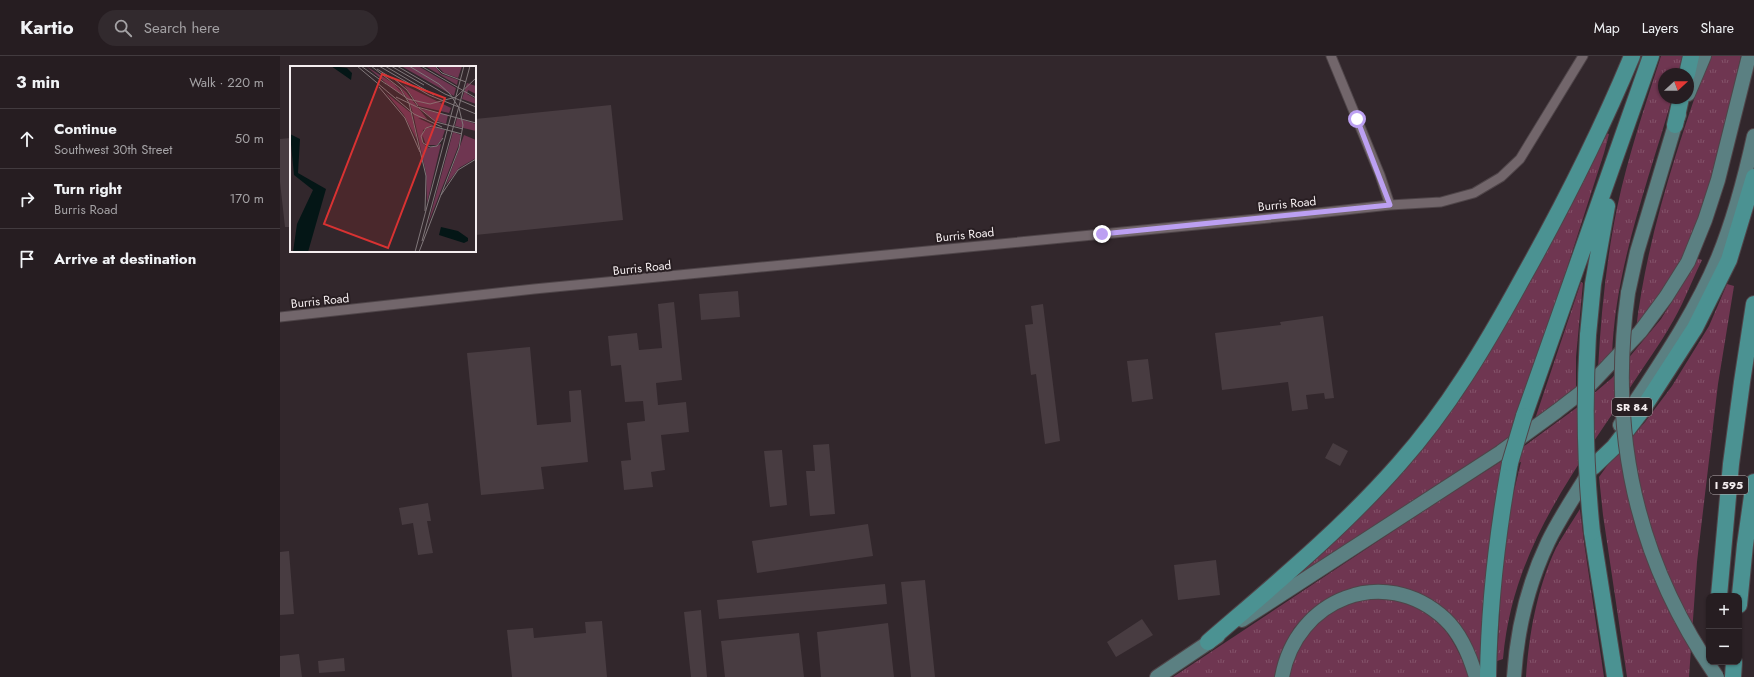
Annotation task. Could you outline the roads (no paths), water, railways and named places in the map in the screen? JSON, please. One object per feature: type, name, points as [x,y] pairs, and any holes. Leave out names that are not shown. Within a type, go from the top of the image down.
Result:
[{"type":"highway","points":[[1208,642],[1310,555],[1355,511],[1400,463],[1448,401],[1493,331],[1544,240],[1605,117],[1632,56]]},
{"type":"highway","points":[[1488,677],[1489,631],[1493,574],[1500,518],[1510,463],[1524,416],[1651,56]]},
{"type":"highway","points":[[1689,68],[1692,56]]},
{"type":"highway","points":[[1675,125],[1680,104]]},
{"type":"highway","points":[[1615,677],[1592,532],[1585,429],[1588,335],[1593,284],[1605,216],[1624,134]]},
{"type":"highway","points":[[1593,467],[1614,447],[1640,413],[1695,328],[1729,260],[1754,177]]},
{"type":"highway","name":"I 595","points":[[1719,593],[1732,464],[1742,382],[1754,304]]},
{"type":"highway","points":[[1740,593],[1745,544],[1754,482]]},
{"type":"highway","points":[[1716,665],[1716,677]]},
{"type":"highway","points":[[1733,677],[1734,665]]},
{"type":"main road","points":[[1694,80],[1704,56]]},
{"type":"main road","points":[[1157,677],[1520,438],[1588,387],[1640,332],[1666,297],[1688,262],[1705,220],[1718,180],[1749,56]]},
{"type":"main road","points":[[1684,104],[1675,125],[1637,252],[1628,293],[1624,323],[1622,406],[1625,446],[1633,488],[1657,567],[1693,642],[1716,677]]},
{"type":"main road","name":"SR 84","points":[[1514,677],[1524,607],[1535,571],[1548,541],[1593,467],[1672,346],[1694,308],[1718,258],[1746,173],[1754,136]]},
{"type":"main road","points":[[1282,677],[1285,661],[1294,640],[1308,621],[1335,603],[1353,595],[1374,592],[1398,594],[1417,601],[1433,610],[1446,620],[1471,659],[1476,677]]},
{"type":"street","points":[[1331,56],[1380,175],[1390,205]]},
{"type":"street","name":"Burris Road","points":[[280,318],[534,289],[1294,216],[1390,205],[1441,202],[1474,193],[1501,177],[1520,159],[1583,56]]}]
